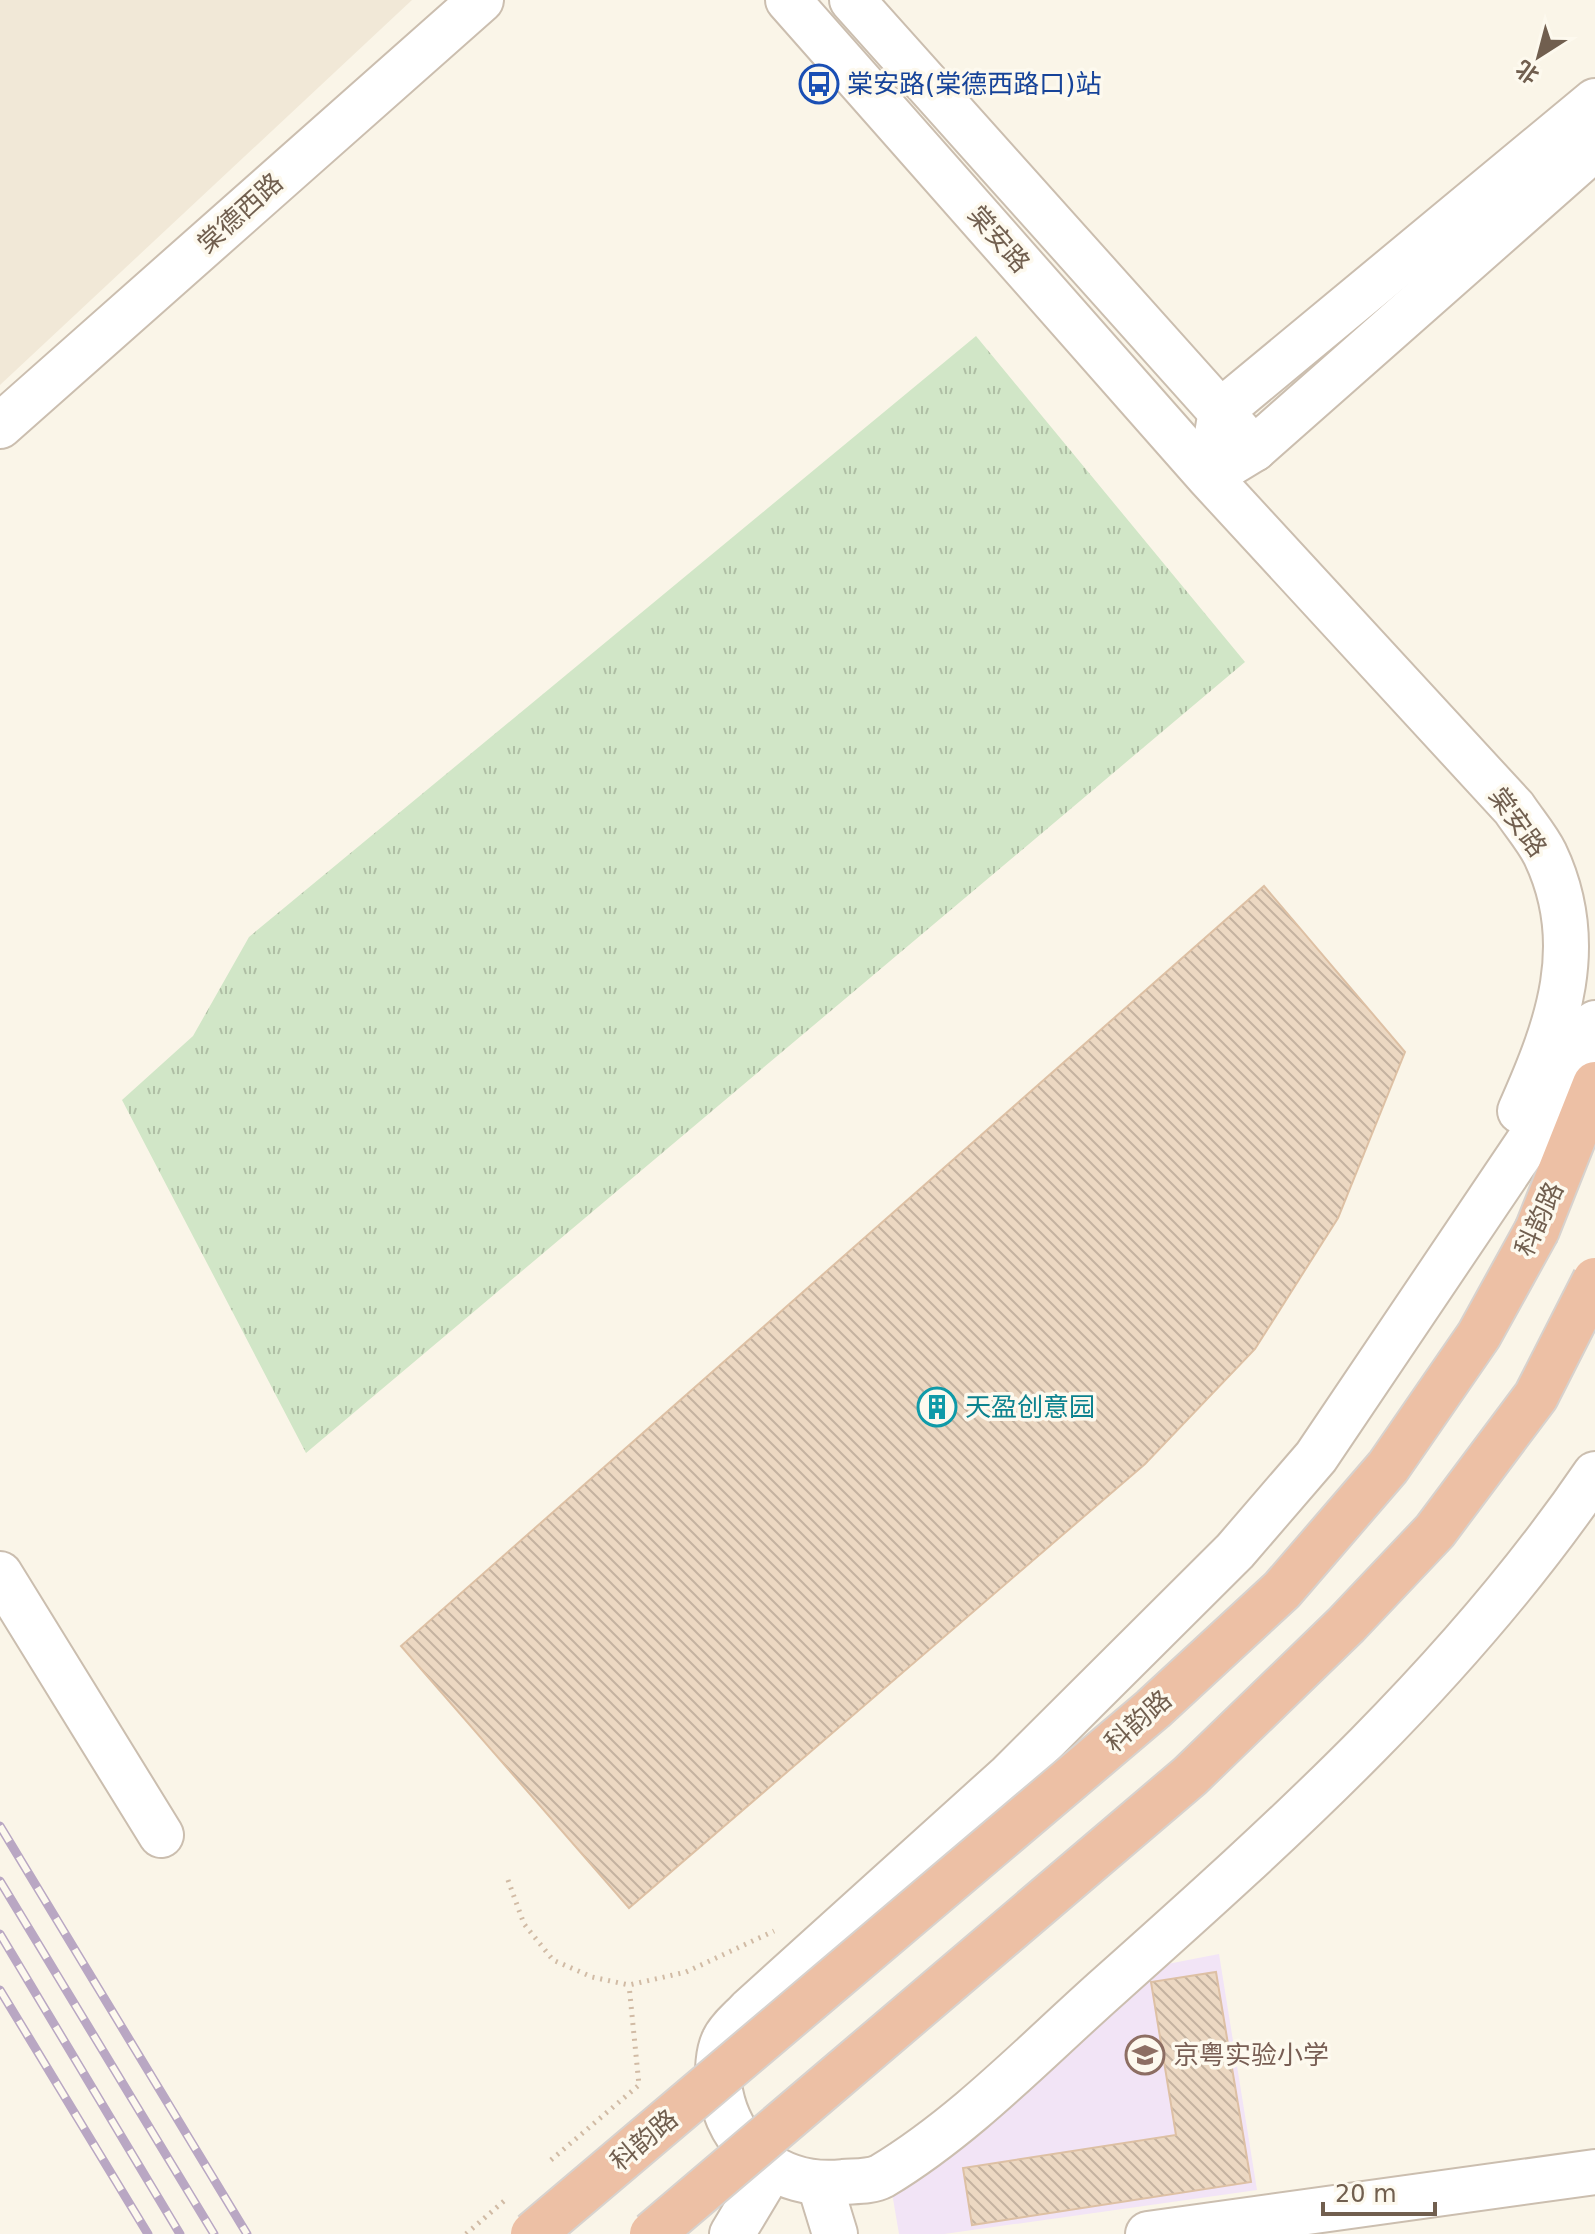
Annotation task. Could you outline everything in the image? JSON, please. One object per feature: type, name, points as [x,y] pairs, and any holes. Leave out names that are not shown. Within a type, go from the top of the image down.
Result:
[{"type":"highway","name":"科韵路","points":[[533,2234],[1153,1709],[1282,1590],[1388,1467],[1479,1335],[1537,1230],[1595,1084]]},
{"type":"highway","points":[[652,2234],[1190,1776],[1346,1625],[1435,1531],[1536,1396],[1595,1280]]},
{"type":"street","name":"棠德西路","points":[[0,426],[481,0]]},
{"type":"street","name":"棠安路","points":[[788,0],[1209,477],[1514,808],[1544,854],[1561,900],[1568,963],[1556,1024],[1456,1251]]},
{"type":"street","name":"棠安路","points":[[852,0],[1254,449]]},
{"type":"street","points":[[1209,477],[1221,411],[1595,101]]},
{"type":"street","points":[[1209,477],[1254,449],[1595,148]]},
{"type":"street","points":[[1595,1023],[1541,1123],[1316,1457],[1235,1551],[1009,1776],[761,1999],[724,2040],[718,2073],[723,2109],[735,2136],[771,2169],[820,2185],[877,2179],[941,2136],[1269,1844],[1400,1714],[1480,1628],[1553,1536],[1595,1474]]},
{"type":"street","points":[[0,1574],[161,1835]]},
{"type":"street","points":[[732,2234],[771,2169]]},
{"type":"street","points":[[1148,2234],[1595,2172]]},
{"type":"street","points":[[820,2185],[835,2234]]},
{"type":"path","points":[[508,1880],[524,1924],[553,1960],[592,1977],[629,1985],[686,1972],[787,1925]]},
{"type":"path","points":[[547,2164],[639,2085],[629,1985]]},
{"type":"path","points":[[466,2234],[512,2194]]},
{"type":"shaded area","points":[[0,0],[412,0],[0,385]]},
{"type":"shaded area","name":"京粤实验小学","points":[[1219,1954],[1257,2190],[944,2234],[899,2234],[891,2187],[1152,1967]]},
{"type":"green space","points":[[976,336],[1245,662],[306,1453],[122,1100],[193,1036],[249,937]]},
{"type":"building","name":"天盈创意园","points":[[1264,886],[1405,1052],[1338,1218],[1255,1349],[1145,1464],[629,1908],[401,1646]]},
{"type":"building","points":[[1216,1972],[1251,2182],[972,2225],[963,2168],[1176,2135],[1151,1982]]},
{"type":"railway","points":[[0,1826],[247,2234]]},
{"type":"railway","points":[[0,1881],[214,2234]]},
{"type":"railway","points":[[0,1934],[180,2234]]},
{"type":"railway","points":[[0,1990],[148,2234]]},
{"type":"place","name":"棠安路(棠德西路口)站","points":[[819,84]]},
{"type":"place","name":"天盈创意园","points":[[937,1407]]},
{"type":"place","name":"京粤实验小学","points":[[1145,2055]]}]
